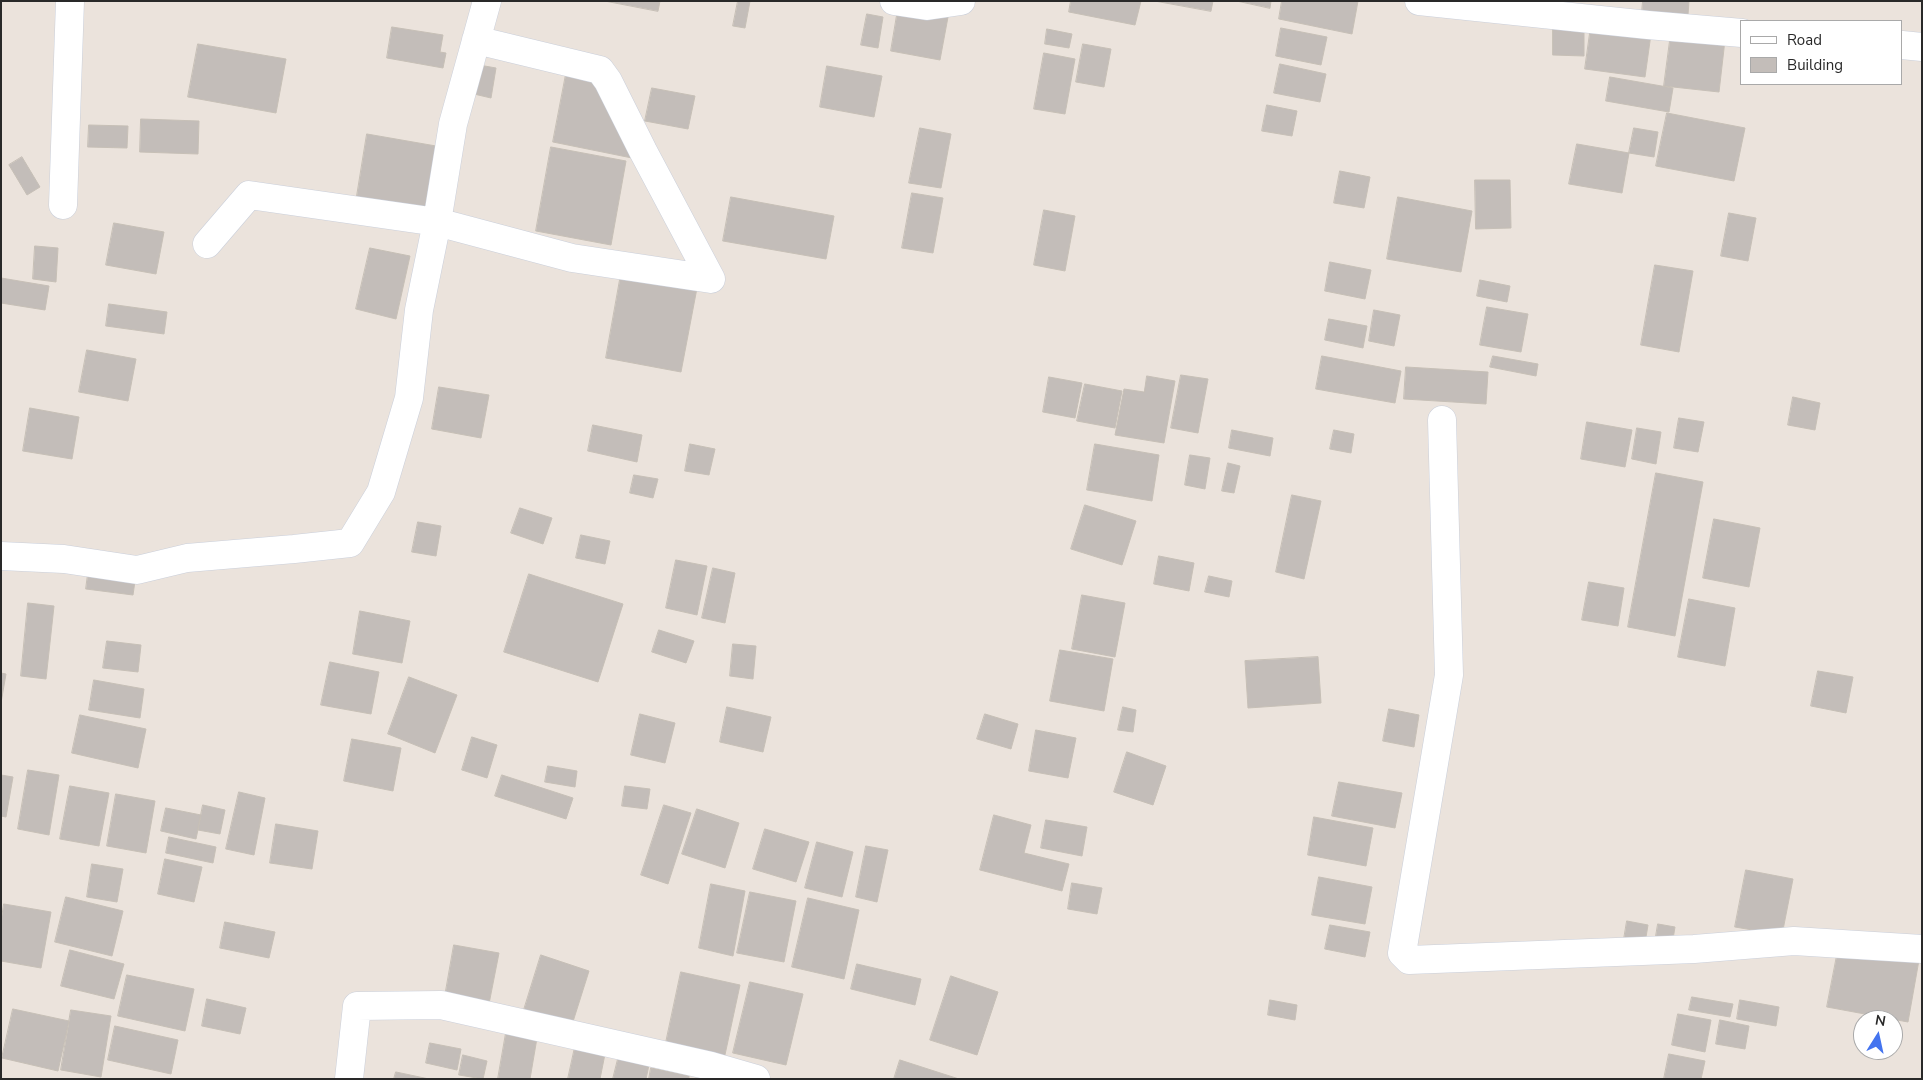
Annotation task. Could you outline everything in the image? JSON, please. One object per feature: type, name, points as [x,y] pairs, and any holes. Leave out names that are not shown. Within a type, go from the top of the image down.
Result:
[{"type":"street","points":[[63,205],[70,1]]},
{"type":"street","points":[[1,556],[64,559],[137,570],[187,558],[350,543],[381,492],[409,398],[419,310],[437,222],[453,124],[487,1]]},
{"type":"street","points":[[894,1],[927,6],[961,1]]},
{"type":"street","points":[[1419,1],[1648,25],[1740,32]]},
{"type":"street","points":[[206,244],[249,195],[437,222],[572,258],[711,279],[608,81],[600,70],[476,40]]},
{"type":"street","points":[[1903,45],[1922,47]]},
{"type":"street","points":[[1442,420],[1449,675],[1402,953],[1409,960],[1694,949],[1794,941],[1922,949]]},
{"type":"street","points":[[349,1079],[357,1006],[441,1004],[711,1066],[756,1079]]},
{"type":"building","points":[[605,1],[660,1],[658,11]]},
{"type":"building","points":[[738,1],[750,1],[745,28],[733,26]]},
{"type":"building","points":[[1071,1],[1141,1],[1135,25],[1069,12]]},
{"type":"building","points":[[1155,1],[1213,1],[1211,11]]},
{"type":"building","points":[[1237,1],[1271,1],[1270,8]]},
{"type":"building","points":[[1282,1],[1358,1],[1352,34],[1279,19]]},
{"type":"building","points":[[1643,1],[1689,1],[1688,15],[1642,12]]},
{"type":"building","points":[[898,9],[948,17],[940,60],[891,51]]},
{"type":"building","points":[[867,14],[883,17],[878,48],[861,45]]},
{"type":"building","points":[[1591,26],[1651,34],[1645,77],[1585,69]]},
{"type":"building","points":[[392,27],[443,35],[440,52],[446,53],[443,68],[387,58]]},
{"type":"building","points":[[1281,28],[1327,37],[1321,65],[1276,56]]},
{"type":"building","points":[[1553,28],[1584,29],[1584,56],[1553,55]]},
{"type":"building","points":[[1047,29],[1072,34],[1069,48],[1045,44]]},
{"type":"building","points":[[1671,33],[1725,40],[1719,92],[1664,86]]},
{"type":"building","points":[[198,44],[286,59],[276,113],[188,97]]},
{"type":"building","points":[[1083,44],[1111,49],[1104,87],[1076,82]]},
{"type":"building","points":[[1044,53],[1075,59],[1065,114],[1034,109]]},
{"type":"building","points":[[1280,64],[1326,74],[1320,102],[1274,93]]},
{"type":"building","points":[[479,65],[496,68],[491,98],[474,94]]},
{"type":"building","points":[[827,66],[882,76],[874,117],[820,107]]},
{"type":"building","points":[[567,69],[589,73],[632,158],[553,142]]},
{"type":"building","points":[[1610,77],[1673,88],[1669,112],[1606,101]]},
{"type":"building","points":[[652,88],[695,96],[688,129],[645,121]]},
{"type":"building","points":[[1267,105],[1297,111],[1292,136],[1262,131]]},
{"type":"building","points":[[1667,113],[1745,128],[1734,181],[1656,166]]},
{"type":"building","points":[[141,119],[199,121],[198,154],[140,152]]},
{"type":"building","points":[[89,125],[128,126],[127,148],[88,147]]},
{"type":"building","points":[[920,128],[951,134],[941,188],[909,183]]},
{"type":"building","points":[[1634,128],[1658,132],[1654,157],[1629,153]]},
{"type":"building","points":[[367,134],[436,146],[424,213],[356,202]]},
{"type":"building","points":[[1577,144],[1629,153],[1622,193],[1569,184]]},
{"type":"building","points":[[551,147],[626,161],[611,245],[536,231]]},
{"type":"building","points":[[22,157],[40,187],[27,195],[9,165]]},
{"type":"building","points":[[1340,171],[1370,177],[1364,208],[1334,203]]},
{"type":"building","points":[[1475,180],[1510,180],[1511,228],[1476,229]]},
{"type":"building","points":[[912,193],[943,198],[933,253],[902,248]]},
{"type":"building","points":[[731,197],[834,216],[826,259],[723,241]]},
{"type":"building","points":[[1398,197],[1472,211],[1461,272],[1387,259]]},
{"type":"building","points":[[1044,210],[1075,216],[1065,271],[1034,265]]},
{"type":"building","points":[[1729,213],[1756,218],[1748,261],[1721,256]]},
{"type":"building","points":[[114,223],[164,232],[156,274],[106,265]]},
{"type":"building","points":[[35,246],[58,248],[56,282],[33,279]]},
{"type":"building","points":[[370,248],[410,256],[396,319],[356,309]]},
{"type":"building","points":[[1330,262],[1371,270],[1365,299],[1325,291]]},
{"type":"building","points":[[1655,265],[1693,271],[1679,352],[1641,345]]},
{"type":"building","points":[[621,274],[697,288],[681,372],[606,358]]},
{"type":"building","points":[[1,278],[49,286],[45,310],[1,303]]},
{"type":"building","points":[[1480,280],[1510,286],[1507,302],[1477,296]]},
{"type":"building","points":[[109,304],[167,312],[164,334],[106,326]]},
{"type":"building","points":[[1487,307],[1528,314],[1521,352],[1480,345]]},
{"type":"building","points":[[1374,310],[1400,315],[1394,346],[1369,341]]},
{"type":"building","points":[[1329,319],[1367,326],[1363,348],[1325,340]]},
{"type":"building","points":[[87,350],[136,359],[128,401],[79,392]]},
{"type":"building","points":[[1322,356],[1401,371],[1395,403],[1316,389]]},
{"type":"building","points":[[1493,356],[1538,364],[1536,376],[1490,367]]},
{"type":"building","points":[[1406,367],[1488,372],[1486,404],[1404,399]]},
{"type":"building","points":[[1181,375],[1208,379],[1198,433],[1171,428]]},
{"type":"building","points":[[1147,376],[1175,381],[1164,443],[1115,435],[1124,389],[1144,392]]},
{"type":"building","points":[[1049,377],[1082,383],[1075,418],[1043,412]]},
{"type":"building","points":[[1085,384],[1122,391],[1115,428],[1077,421]]},
{"type":"building","points":[[439,387],[489,395],[481,438],[432,429]]},
{"type":"building","points":[[1793,397],[1820,403],[1815,430],[1788,425]]},
{"type":"building","points":[[30,408],[79,417],[72,459],[23,451]]},
{"type":"building","points":[[1679,418],[1704,422],[1698,452],[1674,448]]},
{"type":"building","points":[[1587,422],[1632,430],[1625,467],[1581,459]]},
{"type":"building","points":[[593,425],[642,435],[637,462],[588,451]]},
{"type":"building","points":[[1637,428],[1661,432],[1656,464],[1632,459]]},
{"type":"building","points":[[1232,430],[1273,438],[1270,456],[1229,448]]},
{"type":"building","points":[[1334,430],[1354,434],[1351,453],[1330,449]]},
{"type":"building","points":[[690,444],[715,449],[709,475],[685,471]]},
{"type":"building","points":[[1095,444],[1159,455],[1152,501],[1087,490]]},
{"type":"building","points":[[1190,455],[1210,458],[1205,489],[1185,485]]},
{"type":"building","points":[[1228,463],[1240,466],[1234,493],[1222,491]]},
{"type":"building","points":[[1656,473],[1703,482],[1675,636],[1628,627]]},
{"type":"building","points":[[634,475],[658,479],[653,498],[630,493]]},
{"type":"building","points":[[1292,495],[1321,501],[1304,579],[1276,572]]},
{"type":"building","points":[[1085,505],[1136,521],[1122,565],[1071,549]]},
{"type":"building","points":[[520,508],[552,518],[543,544],[511,533]]},
{"type":"building","points":[[1714,519],[1760,528],[1749,587],[1703,578]]},
{"type":"building","points":[[418,522],[441,526],[436,556],[412,552]]},
{"type":"building","points":[[581,535],[610,541],[605,564],[576,558]]},
{"type":"building","points":[[1159,556],[1194,563],[1189,591],[1154,584]]},
{"type":"building","points":[[676,560],[707,566],[697,615],[666,608]]},
{"type":"building","points":[[713,568],[735,573],[725,623],[702,618]]},
{"type":"building","points":[[88,574],[135,581],[133,595],[86,589]]},
{"type":"building","points":[[529,574],[623,604],[598,682],[504,652]]},
{"type":"building","points":[[1209,576],[1232,581],[1229,597],[1205,592]]},
{"type":"building","points":[[1589,582],[1624,588],[1618,626],[1582,620]]},
{"type":"building","points":[[1082,595],[1125,603],[1115,657],[1072,649]]},
{"type":"building","points":[[1689,599],[1735,608],[1725,666],[1678,657]]},
{"type":"building","points":[[28,603],[54,606],[46,679],[21,676]]},
{"type":"building","points":[[360,611],[410,621],[402,663],[353,654]]},
{"type":"building","points":[[659,630],[694,641],[686,663],[652,652]]},
{"type":"building","points":[[107,641],[141,645],[138,672],[103,668]]},
{"type":"building","points":[[733,644],[756,646],[753,679],[730,676]]},
{"type":"building","points":[[1060,650],[1113,659],[1104,711],[1050,701]]},
{"type":"building","points":[[1318,657],[1321,703],[1248,708],[1245,661]]},
{"type":"building","points":[[330,662],[379,672],[371,714],[321,705]]},
{"type":"building","points":[[1818,671],[1853,677],[1846,713],[1811,706]]},
{"type":"building","points":[[1,673],[6,674],[1,703]]},
{"type":"building","points":[[409,677],[457,695],[435,753],[388,734]]},
{"type":"building","points":[[94,680],[144,689],[140,718],[89,710]]},
{"type":"building","points":[[727,707],[771,717],[763,752],[720,742]]},
{"type":"building","points":[[1123,707],[1136,710],[1133,732],[1118,730]]},
{"type":"building","points":[[1389,709],[1419,715],[1414,747],[1383,741]]},
{"type":"building","points":[[640,714],[675,723],[665,763],[631,755]]},
{"type":"building","points":[[985,714],[1018,724],[1011,749],[977,739]]},
{"type":"building","points":[[80,715],[146,729],[138,768],[72,753]]},
{"type":"building","points":[[1036,730],[1076,738],[1068,778],[1029,771]]},
{"type":"building","points":[[472,737],[497,745],[487,778],[462,770]]},
{"type":"building","points":[[352,739],[401,748],[393,791],[344,781]]},
{"type":"building","points":[[1127,752],[1166,766],[1153,805],[1114,792]]},
{"type":"building","points":[[548,766],[577,771],[575,787],[545,782]]},
{"type":"building","points":[[28,770],[59,775],[49,835],[18,829]]},
{"type":"building","points":[[1,775],[13,777],[6,817],[1,816]]},
{"type":"building","points":[[502,775],[573,798],[566,819],[495,796]]},
{"type":"building","points":[[1339,782],[1402,793],[1395,828],[1332,816]]},
{"type":"building","points":[[70,786],[109,793],[99,846],[60,839]]},
{"type":"building","points":[[625,786],[650,789],[647,809],[622,806]]},
{"type":"building","points":[[239,792],[265,798],[254,855],[226,849]]},
{"type":"building","points":[[116,794],[155,801],[146,853],[107,846]]},
{"type":"building","points":[[203,805],[225,810],[220,834],[198,830]]},
{"type":"building","points":[[664,805],[691,813],[668,884],[641,875]]},
{"type":"building","points":[[166,808],[201,815],[196,839],[161,831]]},
{"type":"building","points":[[697,809],[739,823],[725,868],[682,854]]},
{"type":"building","points":[[994,815],[1031,825],[1024,853],[1069,864],[1062,891],[980,870]]},
{"type":"building","points":[[1314,817],[1373,828],[1366,866],[1308,855]]},
{"type":"building","points":[[1046,820],[1087,827],[1082,856],[1041,848]]},
{"type":"building","points":[[276,824],[318,831],[312,869],[270,863]]},
{"type":"building","points":[[765,829],[809,842],[796,882],[753,869]]},
{"type":"building","points":[[169,837],[216,847],[213,863],[166,853]]},
{"type":"building","points":[[817,842],[853,852],[842,897],[805,888]]},
{"type":"building","points":[[866,846],[888,850],[877,902],[856,897]]},
{"type":"building","points":[[165,859],[202,867],[194,902],[158,894]]},
{"type":"building","points":[[92,864],[123,869],[117,902],[87,897]]},
{"type":"building","points":[[1746,870],[1793,879],[1782,935],[1735,927]]},
{"type":"building","points":[[1319,877],[1372,887],[1365,924],[1312,915]]},
{"type":"building","points":[[1072,883],[1102,888],[1097,914],[1068,909]]},
{"type":"building","points":[[711,884],[745,891],[733,956],[699,948]]},
{"type":"building","points":[[750,892],[796,901],[784,962],[737,953]]},
{"type":"building","points":[[66,897],[123,911],[112,956],[55,942]]},
{"type":"building","points":[[808,898],[859,910],[844,979],[792,967]]},
{"type":"building","points":[[4,904],[51,912],[41,968],[1,961],[1,922]]},
{"type":"building","points":[[1627,921],[1648,925],[1645,943],[1624,939]]},
{"type":"building","points":[[225,922],[275,932],[269,958],[220,948]]},
{"type":"building","points":[[1658,924],[1675,927],[1672,945],[1655,942]]},
{"type":"building","points":[[1330,925],[1370,932],[1365,957],[1325,949]]},
{"type":"building","points":[[454,945],[499,953],[488,1009],[444,1002]]},
{"type":"building","points":[[1839,945],[1919,960],[1908,1022],[1903,1021],[1903,1010],[1853,1010],[1853,1012],[1827,1007]]},
{"type":"building","points":[[70,950],[124,964],[114,999],[61,986]]},
{"type":"building","points":[[541,955],[589,971],[571,1028],[523,1013]]},
{"type":"building","points":[[857,964],[921,979],[915,1005],[851,989]]},
{"type":"building","points":[[681,972],[740,985],[723,1064],[664,1052]]},
{"type":"building","points":[[127,975],[194,989],[185,1031],[118,1016]]},
{"type":"building","points":[[951,976],[998,992],[977,1055],[930,1040]]},
{"type":"building","points":[[750,982],[803,994],[786,1065],[733,1053]]},
{"type":"building","points":[[1692,997],[1733,1004],[1730,1017],[1689,1010]]},
{"type":"building","points":[[207,999],[246,1008],[240,1034],[202,1026]]},
{"type":"building","points":[[1270,1000],[1297,1005],[1295,1020],[1268,1015]]},
{"type":"building","points":[[1740,1000],[1779,1007],[1776,1026],[1737,1019]]},
{"type":"building","points":[[13,1009],[69,1021],[58,1071],[2,1058]]},
{"type":"building","points":[[71,1010],[111,1016],[101,1077],[61,1070]]},
{"type":"building","points":[[1678,1014],[1711,1020],[1705,1052],[1672,1045]]},
{"type":"building","points":[[1720,1020],[1749,1026],[1745,1049],[1716,1044]]},
{"type":"building","points":[[115,1026],[178,1040],[171,1074],[108,1060]]},
{"type":"building","points":[[506,1033],[537,1038],[530,1079],[498,1079]]},
{"type":"building","points":[[430,1043],[461,1049],[457,1070],[426,1063]]},
{"type":"building","points":[[575,1047],[605,1054],[600,1079],[568,1079]]},
{"type":"building","points":[[1669,1054],[1705,1061],[1701,1079],[1664,1079]]},
{"type":"building","points":[[463,1055],[487,1061],[483,1079],[459,1075]]},
{"type":"building","points":[[618,1059],[649,1065],[646,1079],[613,1079]]},
{"type":"building","points":[[900,1060],[959,1079],[894,1079]]},
{"type":"building","points":[[651,1068],[689,1076],[689,1079],[649,1079]]},
{"type":"building","points":[[396,1072],[429,1079],[394,1079]]}]
